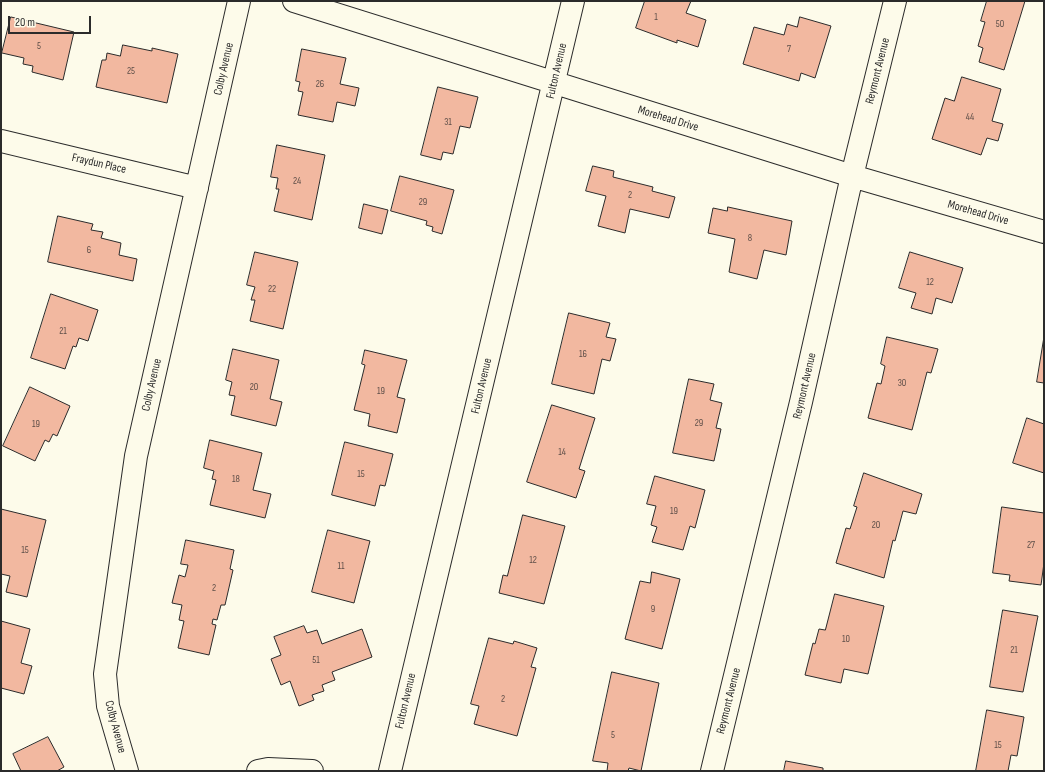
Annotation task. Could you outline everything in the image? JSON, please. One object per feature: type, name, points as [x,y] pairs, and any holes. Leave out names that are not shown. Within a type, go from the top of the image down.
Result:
[{"type":"street","name":"Colby Avenue","points":[[127,771],[108,706],[105,674],[136,456],[239,1]]},
{"type":"street","name":"Morehead Drive","points":[[294,1],[852,176],[1044,232]]},
{"type":"street","name":"Fulton Avenue","points":[[390,771],[573,1]]},
{"type":"street","name":"Reymont Avenue","points":[[712,771],[801,402],[852,176],[895,1]]},
{"type":"street","name":"Fraydun Place","points":[[1,141],[197,188]]},
{"type":"street","points":[[258,771],[268,769],[312,771]]},
{"type":"building","points":[[645,1],[691,1],[686,13],[706,20],[698,47],[677,40],[677,43],[636,28]]},
{"type":"building","points":[[987,1],[1025,1],[1004,70],[979,62],[983,48],[978,46],[985,22],[981,21]]},
{"type":"building","points":[[11,17],[74,32],[63,80],[32,72],[33,66],[23,64],[24,58],[2,53]]},
{"type":"building","points":[[800,17],[831,26],[815,78],[801,73],[799,81],[743,64],[754,27],[784,35],[787,24],[797,27]]},
{"type":"building","points":[[123,45],[152,51],[152,48],[178,54],[167,103],[96,87],[102,60],[106,60],[107,53],[120,56]]},
{"type":"building","points":[[302,49],[346,58],[340,84],[359,88],[355,106],[337,102],[333,122],[298,115],[303,92],[298,91],[300,82],[296,81]]},
{"type":"building","points":[[962,77],[1001,89],[992,121],[1003,124],[998,141],[987,138],[981,155],[932,139],[945,98],[954,101]]},
{"type":"building","points":[[438,87],[478,97],[470,128],[460,126],[453,154],[443,152],[441,160],[421,155]]},
{"type":"building","points":[[277,145],[325,155],[312,220],[274,211],[279,189],[276,189],[278,178],[271,177]]},
{"type":"building","points":[[593,166],[614,171],[613,177],[653,187],[652,191],[675,197],[669,218],[630,209],[625,233],[598,226],[606,196],[586,191]]},
{"type":"building","points":[[400,176],[454,190],[442,234],[432,231],[433,227],[426,225],[427,221],[391,211]]},
{"type":"building","points":[[364,204],[388,210],[382,234],[359,228]]},
{"type":"building","points":[[728,207],[792,221],[786,255],[764,250],[757,279],[729,272],[735,239],[708,233],[713,208],[727,211]]},
{"type":"building","points":[[58,216],[93,224],[91,230],[103,232],[101,238],[121,243],[119,255],[137,259],[133,281],[48,262]]},
{"type":"building","points":[[255,252],[298,262],[283,329],[250,321],[255,300],[251,300],[255,287],[247,285]]},
{"type":"building","points":[[910,252],[963,268],[952,303],[936,298],[932,314],[911,308],[916,293],[899,288]]},
{"type":"building","points":[[51,294],[98,310],[88,341],[79,338],[76,347],[73,346],[65,369],[31,358]]},
{"type":"building","points":[[569,313],[610,323],[606,337],[616,339],[610,361],[602,359],[594,394],[552,384]]},
{"type":"building","points":[[887,337],[938,349],[931,373],[927,372],[912,430],[868,418],[877,383],[881,384],[885,366],[881,364]]},
{"type":"building","points":[[1044,337],[1044,383],[1037,382]]},
{"type":"building","points":[[233,349],[279,360],[270,399],[282,402],[276,426],[231,415],[235,396],[229,395],[232,382],[226,380]]},
{"type":"building","points":[[365,350],[407,360],[397,397],[405,399],[397,433],[368,426],[370,414],[354,410],[365,365],[362,364]]},
{"type":"building","points":[[689,379],[714,384],[710,400],[722,403],[716,428],[721,429],[714,461],[673,453]]},
{"type":"building","points":[[30,387],[70,406],[57,436],[53,434],[49,442],[45,440],[35,461],[3,446]]},
{"type":"building","points":[[552,405],[595,418],[579,469],[585,471],[576,498],[527,482]]},
{"type":"building","points":[[1027,418],[1044,424],[1044,473],[1013,463]]},
{"type":"building","points":[[210,440],[262,453],[253,490],[271,494],[265,518],[210,505],[216,480],[212,479],[214,471],[204,468]]},
{"type":"building","points":[[345,442],[393,454],[385,486],[380,485],[375,506],[332,495]]},
{"type":"building","points":[[864,473],[922,494],[916,514],[903,511],[895,541],[893,540],[884,578],[836,563],[846,528],[850,529],[857,507],[854,506]]},
{"type":"building","points":[[655,476],[705,490],[695,528],[690,526],[683,550],[652,542],[657,527],[651,525],[656,506],[647,504]]},
{"type":"building","points":[[1002,507],[1044,513],[1044,563],[1041,585],[1009,581],[1010,575],[993,573]]},
{"type":"building","points":[[1,509],[46,520],[27,597],[6,592],[10,576],[1,574]]},
{"type":"building","points":[[523,515],[565,526],[544,604],[499,593],[503,575],[507,576]]},
{"type":"building","points":[[328,530],[370,541],[354,603],[312,592]]},
{"type":"building","points":[[186,540],[234,550],[230,569],[233,570],[225,605],[221,605],[217,620],[213,619],[212,624],[216,625],[209,655],[178,648],[184,621],[179,620],[182,605],[172,603],[179,575],[185,577],[188,565],[181,564]]},
{"type":"building","points":[[652,572],[680,579],[662,649],[625,639],[640,581],[650,583]]},
{"type":"building","points":[[835,594],[884,606],[868,674],[844,669],[841,683],[805,675],[813,643],[815,644],[819,629],[825,630]]},
{"type":"building","points":[[1003,610],[1038,616],[1023,692],[990,687]]},
{"type":"building","points":[[1,621],[30,629],[21,663],[32,666],[24,694],[1,688]]},
{"type":"building","points":[[304,626],[307,633],[317,630],[322,644],[362,629],[372,657],[332,672],[335,680],[322,685],[324,691],[312,695],[314,700],[299,706],[290,681],[281,685],[271,659],[281,655],[274,637]]},
{"type":"building","points":[[489,638],[513,644],[514,641],[537,648],[531,667],[536,668],[517,736],[474,724],[479,706],[471,704]]},
{"type":"building","points":[[612,672],[659,683],[641,771],[629,768],[628,771],[607,771],[608,763],[593,761]]},
{"type":"building","points":[[987,710],[1024,717],[1017,756],[1011,755],[1008,771],[976,771]]},
{"type":"building","points":[[48,737],[64,767],[57,771],[21,771],[13,754]]},
{"type":"building","points":[[786,761],[823,768],[823,771],[784,771]]}]
